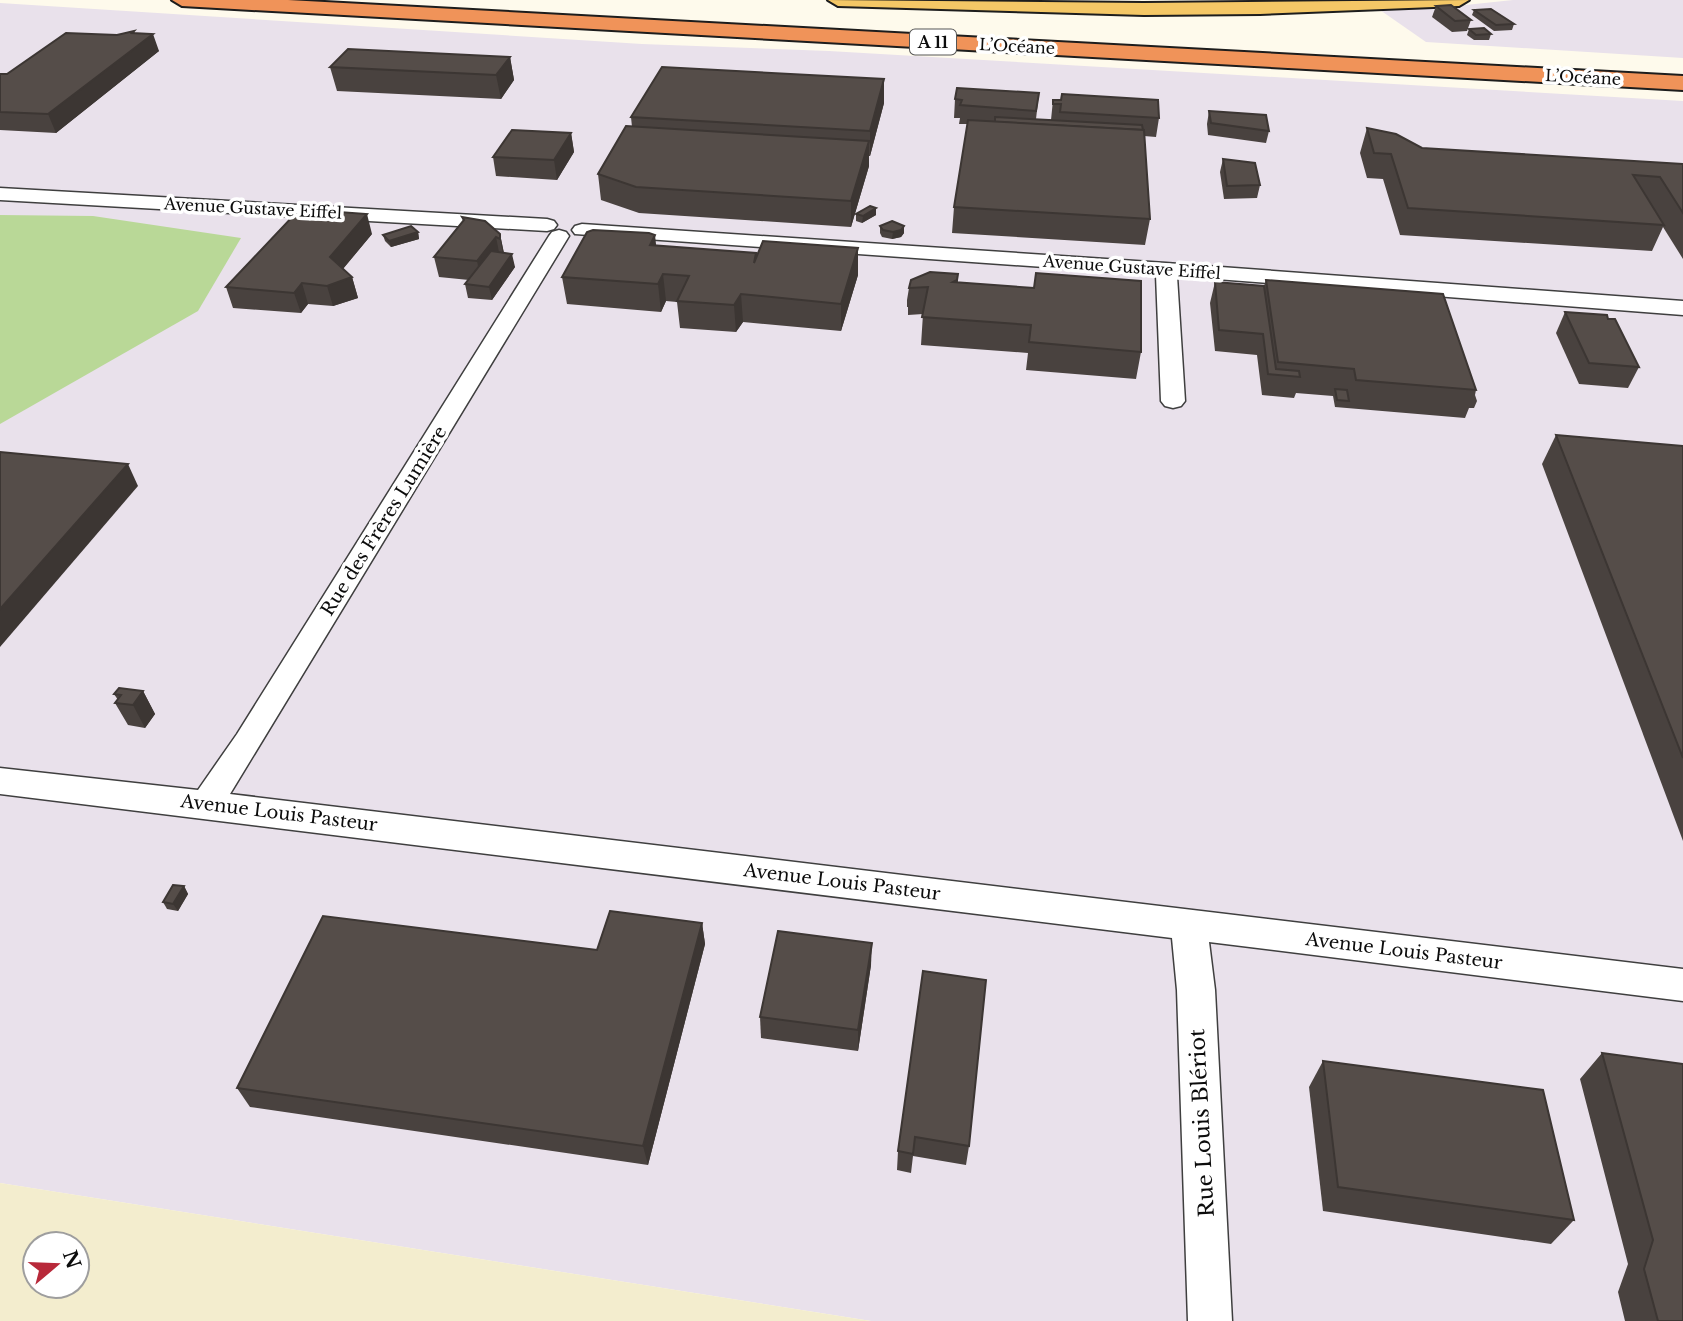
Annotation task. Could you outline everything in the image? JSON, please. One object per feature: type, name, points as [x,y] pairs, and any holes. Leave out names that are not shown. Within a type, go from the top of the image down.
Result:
[{"type":"highway","name":"L’Océane","points":[[182,0],[1683,83]]},
{"type":"highway","name":"L’Océane","points":[[349,0],[1683,73]]},
{"type":"main road","points":[[838,0],[1144,9],[1260,8],[1459,0]]},
{"type":"main road","points":[[1052,0],[1275,0]]},
{"type":"street","name":"Avenue Gustave Eiffel","points":[[0,194],[1166,269],[1683,308]]},
{"type":"street","name":"Rue des Frères Lumière","points":[[206,804],[255,730],[562,230]]},
{"type":"street","points":[[1166,269],[1173,401]]},
{"type":"street","name":"Avenue Louis Pasteur","points":[[0,781],[1683,985]]},
{"type":"street","name":"Rue Louis Blériot","points":[[1189,925],[1196,990],[1210,1321]]},
{"type":"shaded area","points":[[1513,0],[1683,0],[1683,58],[1426,42],[1380,10],[1437,8]]},
{"type":"shaded area","points":[[0,3],[642,44],[829,51],[1683,101],[1683,1321],[871,1321],[0,1183]]},
{"type":"shaded area","points":[[0,1183],[871,1321],[0,1321]]},
{"type":"green space","points":[[0,215],[93,216],[241,238],[198,311],[0,424]]},
{"type":"building","points":[[1451,5],[1471,20],[1455,21],[1436,6]]},
{"type":"building","points":[[1491,9],[1514,24],[1496,25],[1474,10]]},
{"type":"building","points":[[1484,28],[1491,34],[1476,35],[1469,29]]},
{"type":"building","points":[[134,31],[132,33],[153,34],[48,114],[0,112],[0,74],[7,74],[66,33],[117,35]]},
{"type":"building","points":[[348,49],[510,57],[496,75],[330,67]]},
{"type":"building","points":[[662,67],[884,79],[870,131],[631,117]]},
{"type":"building","points":[[957,88],[1039,93],[1036,111],[960,105],[962,100],[955,99]]},
{"type":"building","points":[[1062,94],[1158,100],[1159,118],[1060,112],[1061,104],[1053,104],[1053,100],[1061,100]]},
{"type":"building","points":[[1209,111],[1266,115],[1269,131],[1211,123]]},
{"type":"building","points":[[995,117],[1142,125],[1143,130],[995,122]]},
{"type":"building","points":[[968,120],[1144,130],[1150,219],[954,207]]},
{"type":"building","points":[[626,126],[869,141],[851,201],[636,187],[598,174]]},
{"type":"building","points":[[1367,128],[1396,134],[1422,148],[1683,164],[1683,213],[1660,177],[1633,175],[1664,225],[1408,208],[1391,154],[1374,153]]},
{"type":"building","points":[[512,130],[571,133],[554,160],[493,157]]},
{"type":"building","points":[[1223,159],[1255,163],[1260,185],[1227,186]]},
{"type":"building","points":[[870,206],[876,208],[863,216],[856,214]]},
{"type":"building","points":[[325,211],[367,214],[330,257],[352,277],[327,286],[302,283],[294,293],[226,287],[295,214],[316,215]]},
{"type":"building","points":[[462,217],[485,221],[500,234],[500,239],[496,237],[477,261],[434,257],[464,220]]},
{"type":"building","points":[[892,221],[904,226],[893,232],[883,230],[880,226]]},
{"type":"building","points":[[411,226],[418,232],[389,241],[383,235]]},
{"type":"building","points":[[587,232],[649,233],[655,235],[650,245],[756,253],[754,263],[763,241],[858,248],[841,304],[741,294],[734,305],[677,301],[689,276],[663,274],[658,284],[562,277]]},
{"type":"building","points":[[491,251],[512,254],[489,287],[465,284]]},
{"type":"building","points":[[930,272],[958,274],[957,280],[953,282],[1034,288],[1036,273],[1141,281],[1141,352],[1029,342],[1031,325],[922,317],[928,287],[909,288],[911,280]]},
{"type":"building","points":[[1266,280],[1443,294],[1476,390],[1356,380],[1354,369],[1278,362]]},
{"type":"building","points":[[1215,282],[1264,286],[1276,369],[1299,371],[1300,377],[1268,374],[1263,334],[1219,330]]},
{"type":"building","points":[[1565,312],[1607,315],[1608,319],[1615,319],[1639,367],[1589,363]]},
{"type":"building","points":[[1335,389],[1347,390],[1349,401],[1337,400]]},
{"type":"building","points":[[1556,435],[1683,446],[1683,758]]},
{"type":"building","points":[[0,452],[128,464],[0,609]]},
{"type":"building","points":[[119,688],[143,691],[133,705],[115,703],[121,695],[114,694]]},
{"type":"building","points":[[173,885],[184,886],[173,904],[163,902]]},
{"type":"building","points":[[610,911],[702,923],[643,1146],[237,1088],[323,916],[597,950]]},
{"type":"building","points":[[778,931],[872,943],[858,1030],[760,1017]]},
{"type":"building","points":[[923,971],[986,980],[969,1146],[915,1137],[913,1154],[898,1151]]},
{"type":"building","points":[[1602,1053],[1683,1064],[1683,1321],[1658,1321],[1644,1269],[1653,1240]]},
{"type":"building","points":[[1323,1061],[1543,1090],[1574,1220],[1338,1187]]}]
